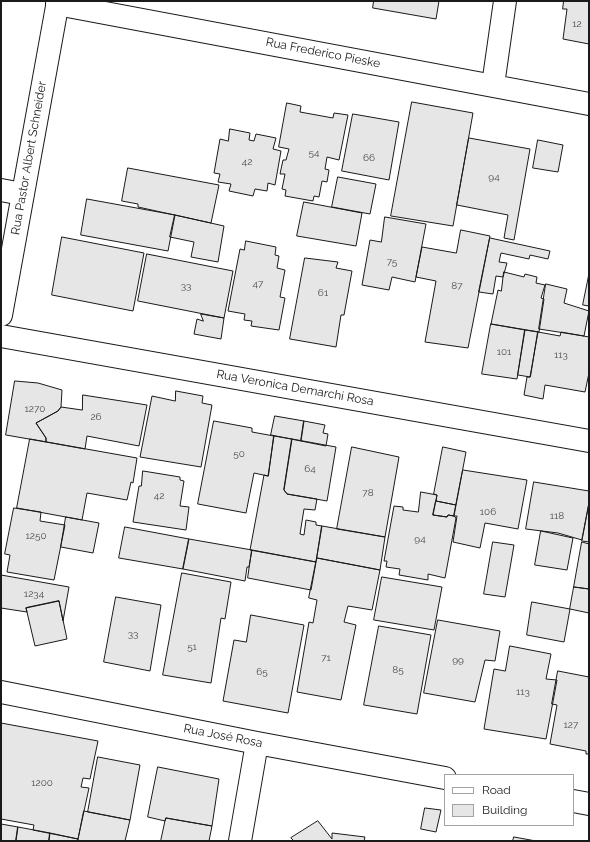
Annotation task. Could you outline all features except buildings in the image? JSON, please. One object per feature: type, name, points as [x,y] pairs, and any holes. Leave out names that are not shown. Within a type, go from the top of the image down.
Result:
[{"type":"street","points":[[493,85],[505,1]]},
{"type":"street","name":"Rua Frederico Pieske","points":[[58,3],[589,104]]},
{"type":"street","name":"Rua Pastor Albert Schneider","points":[[1,315],[58,3]]},
{"type":"street","points":[[1,190],[22,194]]},
{"type":"street","name":"Rua Veronica Demarchi Rosa","points":[[1,336],[589,441]]},
{"type":"street","name":"Rua José Rosa","points":[[1,692],[257,743],[444,778]]},
{"type":"street","points":[[240,841],[257,743]]},
{"type":"street","points":[[574,801],[589,804]]}]
